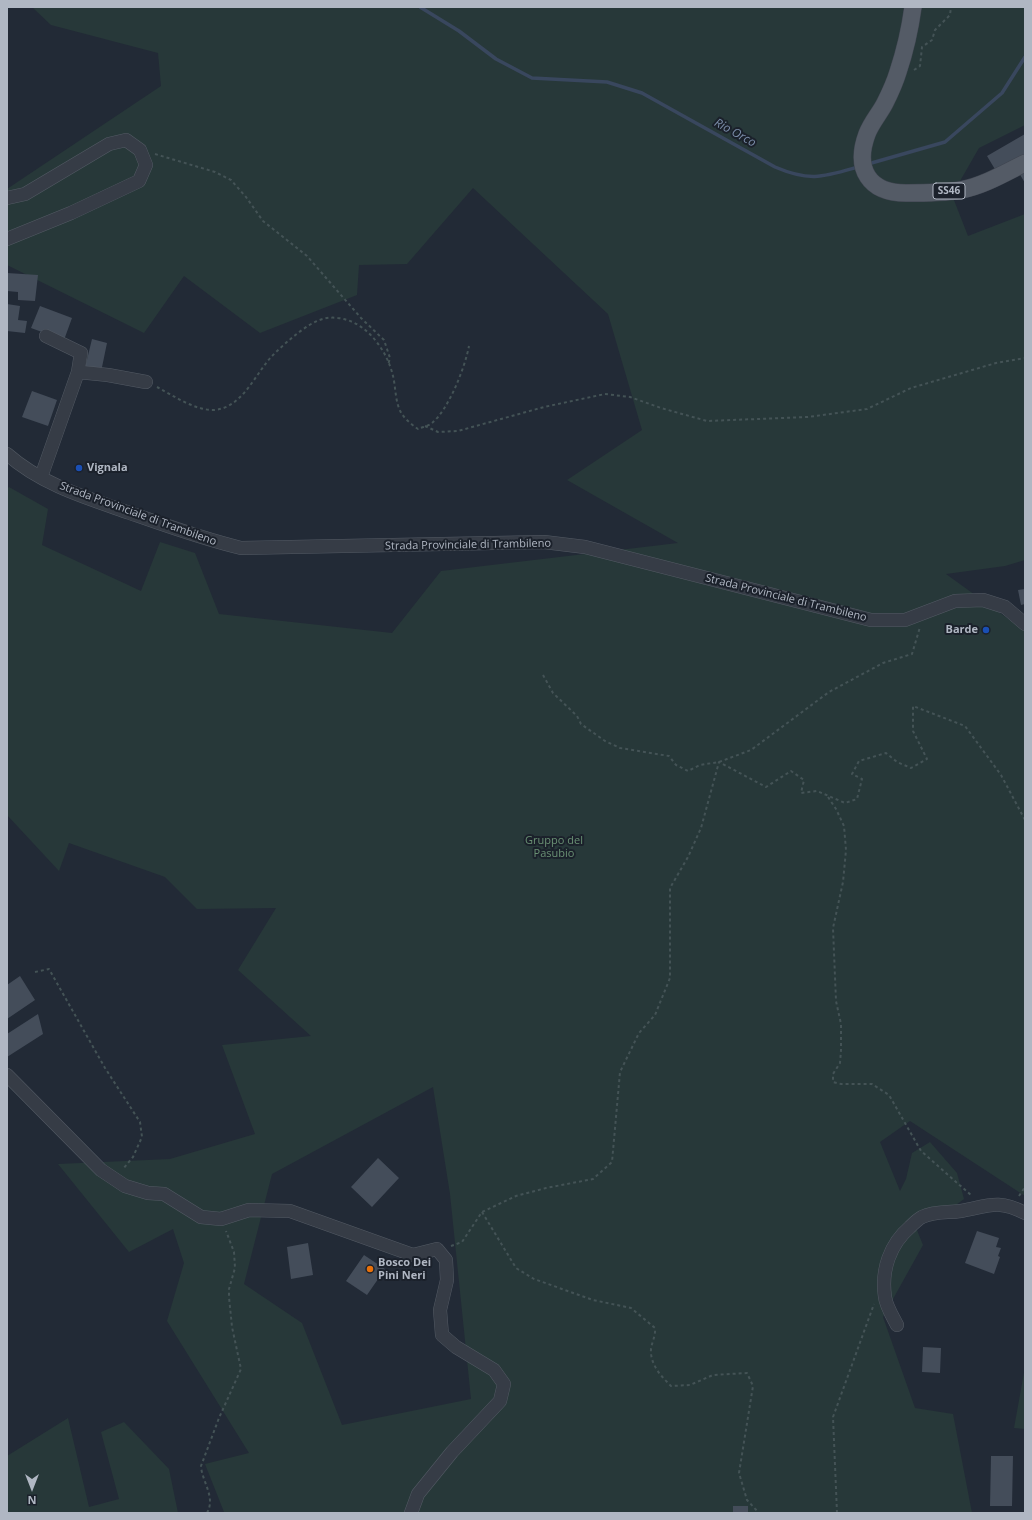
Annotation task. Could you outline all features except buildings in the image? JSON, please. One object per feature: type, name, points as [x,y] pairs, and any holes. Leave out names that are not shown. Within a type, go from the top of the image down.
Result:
[{"type":"main road","name":"SS46","points":[[913,7],[911,23],[898,72],[886,102],[867,134],[862,155],[864,169],[870,182],[881,190],[897,193],[929,193],[962,190],[987,181],[1025,163]]},
{"type":"street","points":[[7,198],[25,194],[109,144],[126,140],[140,150],[146,165],[139,181],[71,213],[7,238]]},
{"type":"street","points":[[41,477],[78,372],[81,353],[46,336]]},
{"type":"street","points":[[78,372],[108,375],[146,382]]},
{"type":"street","name":"Strada Provinciale di Trambileno","points":[[7,454],[41,477],[69,492],[206,540],[241,548],[544,542],[585,547],[871,620],[905,620],[955,601],[983,600],[1005,607],[1025,624]]},
{"type":"street","points":[[7,1075],[101,1170],[125,1186],[164,1194],[201,1217],[221,1219],[249,1210],[290,1211],[413,1255],[436,1250],[446,1260],[447,1280],[440,1310],[442,1335],[456,1347],[494,1370],[504,1384],[500,1401],[452,1452],[418,1494],[411,1513]]},
{"type":"street","points":[[897,1325],[885,1298],[886,1261],[893,1246],[903,1233],[921,1218],[938,1212],[960,1211],[998,1203],[1013,1207],[1025,1213]]},
{"type":"path","points":[[910,76],[913,70],[920,66],[922,47],[932,40],[935,30],[950,15],[951,7]]},
{"type":"path","points":[[140,150],[215,172],[230,180],[246,197],[263,221],[307,256],[361,318],[384,340],[390,358],[388,365]]},
{"type":"path","points":[[146,382],[198,408],[213,410],[226,408],[243,394],[272,357],[290,340],[315,320],[337,317],[353,321],[369,332],[381,349],[393,375],[402,414],[418,429],[432,424],[446,404],[467,356],[469,346]]},
{"type":"path","points":[[425,426],[438,432],[458,431],[544,407],[605,394],[630,397],[661,408],[707,421],[808,417],[867,409],[911,388],[996,363],[1025,358]]},
{"type":"path","points":[[543,675],[553,693],[577,716],[581,724],[605,741],[620,748],[669,756],[676,765],[688,771],[700,765],[719,762],[751,750],[829,692],[883,663],[912,654],[924,613]]},
{"type":"path","points":[[719,762],[766,787],[791,771],[804,780],[801,793],[816,792],[846,803],[857,798],[862,779],[852,774],[860,762],[886,753],[897,762],[911,768],[927,759],[913,731],[913,706],[965,726],[1001,775],[1025,820]]},
{"type":"path","points":[[436,1250],[447,1248],[462,1242],[482,1212],[516,1196],[546,1188],[594,1179],[612,1162],[620,1072],[639,1033],[655,1015],[670,978],[670,888],[688,857],[701,828],[719,762]]},
{"type":"path","points":[[827,796],[836,809],[844,826],[846,850],[841,894],[833,928],[836,1001],[841,1024],[840,1063],[832,1074],[833,1082],[841,1084],[872,1084],[889,1095],[921,1151],[984,1205]]},
{"type":"path","points":[[35,972],[49,969],[105,1068],[140,1122],[142,1137],[133,1157],[115,1179]]},
{"type":"path","points":[[482,1212],[516,1268],[541,1282],[593,1300],[631,1308],[655,1328],[656,1336],[651,1353],[658,1372],[671,1386],[690,1385],[713,1375],[747,1373],[753,1386],[739,1473],[747,1500],[759,1513]]},
{"type":"path","points":[[207,1513],[210,1506],[209,1490],[202,1473],[201,1466],[219,1418],[241,1369],[232,1327],[229,1297],[229,1289],[235,1268],[234,1252],[221,1219]]},
{"type":"path","points":[[837,1513],[833,1417],[875,1299],[885,1280]]},
{"type":"green space","name":"Gruppo del Pasubio","points":[[32,7],[1025,7],[1025,125],[979,148],[952,195],[968,236],[1025,214],[1025,560],[1005,566],[946,574],[1018,626],[1025,625],[1025,1196],[910,1121],[880,1142],[900,1191],[906,1179],[912,1153],[930,1142],[957,1173],[964,1199],[956,1205],[923,1210],[912,1218],[923,1245],[883,1317],[915,1408],[953,1414],[972,1513],[219,1513],[224,1512],[205,1464],[249,1453],[167,1321],[184,1263],[173,1229],[129,1252],[58,1164],[170,1159],[255,1134],[222,1045],[311,1036],[238,970],[276,908],[197,909],[165,877],[69,843],[59,871],[7,815],[7,489],[9,487],[48,509],[42,545],[141,591],[160,542],[195,553],[219,614],[392,633],[441,571],[678,543],[567,480],[642,430],[608,314],[473,188],[407,264],[359,265],[357,295],[260,333],[184,276],[144,333],[7,265],[7,189],[161,86],[158,53],[51,25]],"holes":[[[433,1087],[450,1194],[471,1399],[342,1425],[302,1323],[244,1284],[272,1174]]]},
{"type":"green space","points":[[1025,1367],[1025,1429],[1014,1428]]},
{"type":"green space","points":[[68,1418],[89,1507],[119,1499],[101,1432],[124,1422],[169,1469],[178,1513],[7,1513],[7,1456]]},
{"type":"waterway","name":"Rio Orco","points":[[420,7],[459,31],[496,59],[532,78],[607,82],[642,93],[775,167],[787,172],[798,175],[816,176],[858,167]]},
{"type":"waterway","name":"Rio Orco","points":[[868,164],[945,142],[1002,93],[1025,57]]},
{"type":"place","name":"Vignala","points":[[79,468]]},
{"type":"place","name":"Barde","points":[[986,630]]},
{"type":"place","name":"Bosco Dei Pini Neri","points":[[370,1269]]}]
